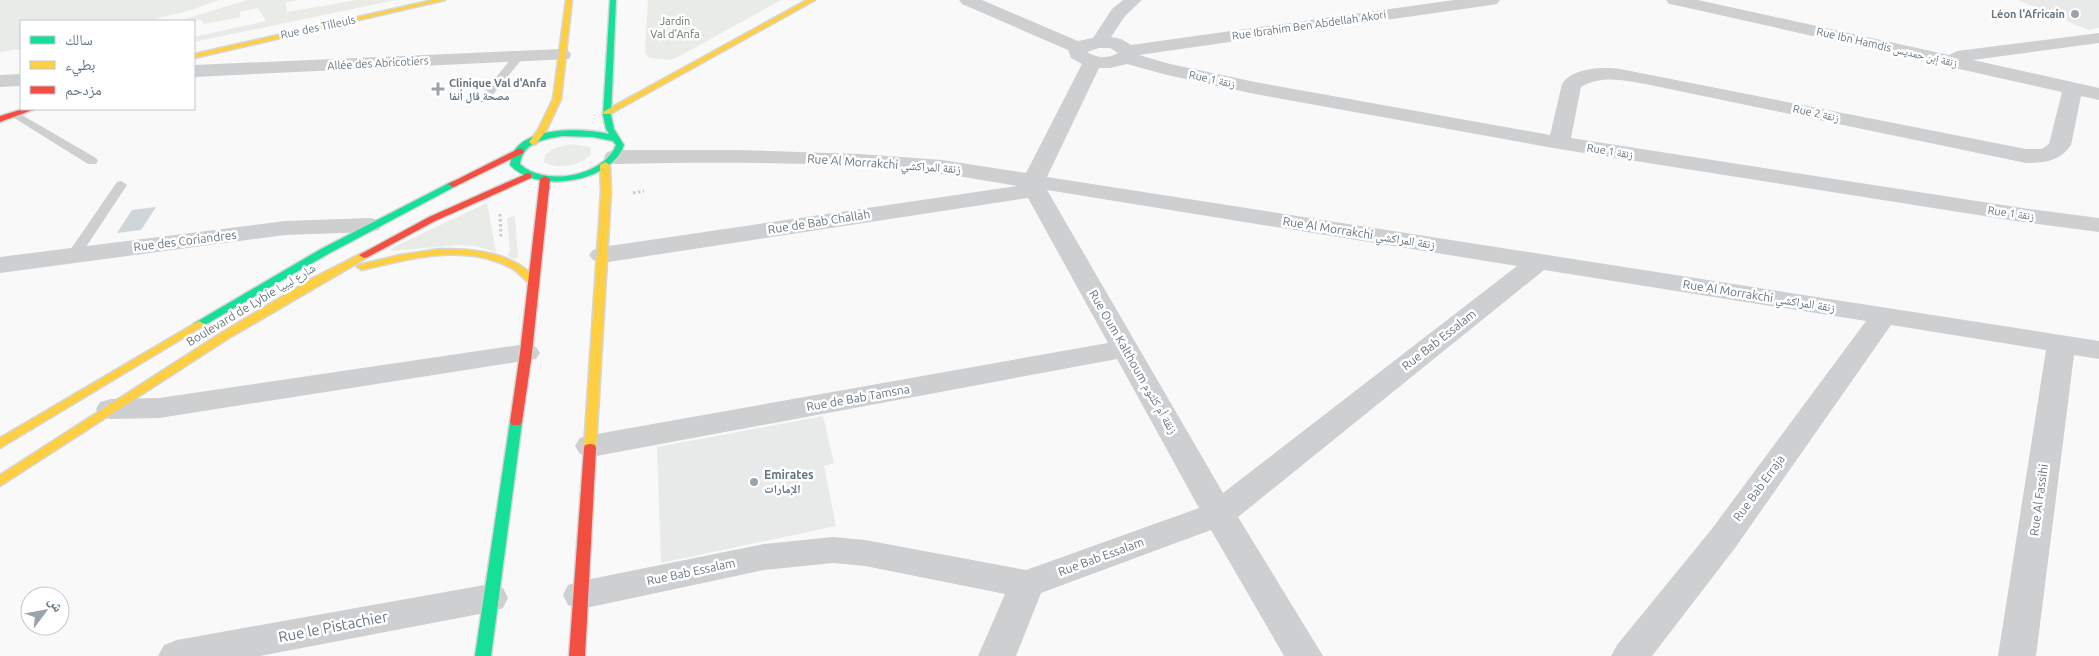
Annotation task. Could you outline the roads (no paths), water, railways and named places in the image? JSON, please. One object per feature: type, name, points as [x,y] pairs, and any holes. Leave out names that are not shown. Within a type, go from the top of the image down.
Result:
[{"type":"main road","name":"Rue des Tilleuls","points":[[195,56],[442,0]]},
{"type":"main road","points":[[533,142],[542,131],[557,99],[569,0]]},
{"type":"main road","points":[[577,656],[606,192],[612,154],[607,112],[613,0]]},
{"type":"main road","points":[[607,112],[812,0]]},
{"type":"main road","points":[[0,119],[28,110]]},
{"type":"main road","points":[[533,142],[551,135],[582,130],[600,132],[612,154]]},
{"type":"main road","name":"Boulevard de Lybie شارع ليبيا","points":[[0,444],[280,275],[370,225],[520,151],[533,142]]},
{"type":"main road","points":[[520,151],[514,161],[517,170],[528,176],[545,179],[577,176],[612,154]]},
{"type":"main road","name":"Boulevard de Lybie شارع ليبيا","points":[[0,480],[207,347],[326,276],[401,235],[528,176]]},
{"type":"main road","points":[[482,656],[526,353],[545,179]]},
{"type":"main road","points":[[326,276],[402,257],[455,252],[476,254],[506,261],[521,269],[534,282]]},
{"type":"street","name":"Rue 1 زنقة","points":[[968,0],[1090,50],[1114,43],[1127,54],[1167,69],[1245,86],[1559,143],[2022,215],[2099,225]]},
{"type":"street","points":[[1035,185],[1090,50],[1118,13],[1133,0]]},
{"type":"street","name":"Rue Ibrahim Ben Abdellah Akori","points":[[1127,54],[1491,0]]},
{"type":"street","name":"Rue Ibn Hamdis زنقة إبن حمديس","points":[[1675,0],[2099,94]]},
{"type":"street","points":[[1939,59],[2099,38]]},
{"type":"street","name":"Allée des Abricotiers","points":[[195,71],[562,55]]},
{"type":"street","name":"Rue 2 زنقة","points":[[1559,143],[1572,84],[1579,78],[1591,74],[1627,75],[1650,79],[2026,156],[2046,156],[2056,152],[2060,145],[2073,88]]},
{"type":"street","points":[[0,81],[20,80]]},
{"type":"street","name":"Rue Al Morrakchi زنقة المراكشي","points":[[612,154],[701,155],[889,162],[942,167],[1035,185],[1539,261],[2099,350]]},
{"type":"street","name":"Rue de Bab Challah","points":[[602,255],[1035,185]]},
{"type":"street","name":"Rue Oum Kalthoum زنقة أم كلثوم","points":[[1035,185],[1125,349],[1219,514],[1304,656]]},
{"type":"street","name":"Rue des Coriandres","points":[[0,265],[285,228],[370,225]]},
{"type":"street","name":"Rue Bab Essalam","points":[[581,595],[764,557],[833,550],[866,553],[1027,584],[1219,514],[1539,261]]},
{"type":"street","name":"Rue Bab Erraja","points":[[1630,656],[1723,539],[1884,316]]},
{"type":"street","name":"Rue Al Fassihi","points":[[2017,656],[2061,344]]},
{"type":"street","name":"Rue de Bab Tamsna","points":[[591,446],[1125,349]]},
{"type":"street","points":[[111,408],[159,408],[526,353]]},
{"type":"street","points":[[997,656],[1027,584]]},
{"type":"street","name":"Rue le Pistachier","points":[[177,656],[490,598]]},
{"type":"lane","points":[[483,100],[518,57]]},
{"type":"lane","points":[[15,114],[92,161]]},
{"type":"lane","points":[[73,256],[121,185]]},
{"type":"place","name":"Léon l'Africain","points":[[2075,14]]},
{"type":"place","name":"Clinique Val d'Anfa مصحة ڤال أنفا","points":[[438,89]]},
{"type":"place","name":"Emirates الإمارات","points":[[754,482]]},
{"type":"park label","name":"Jardin Val d'Anfa","points":[[675,27]]}]
